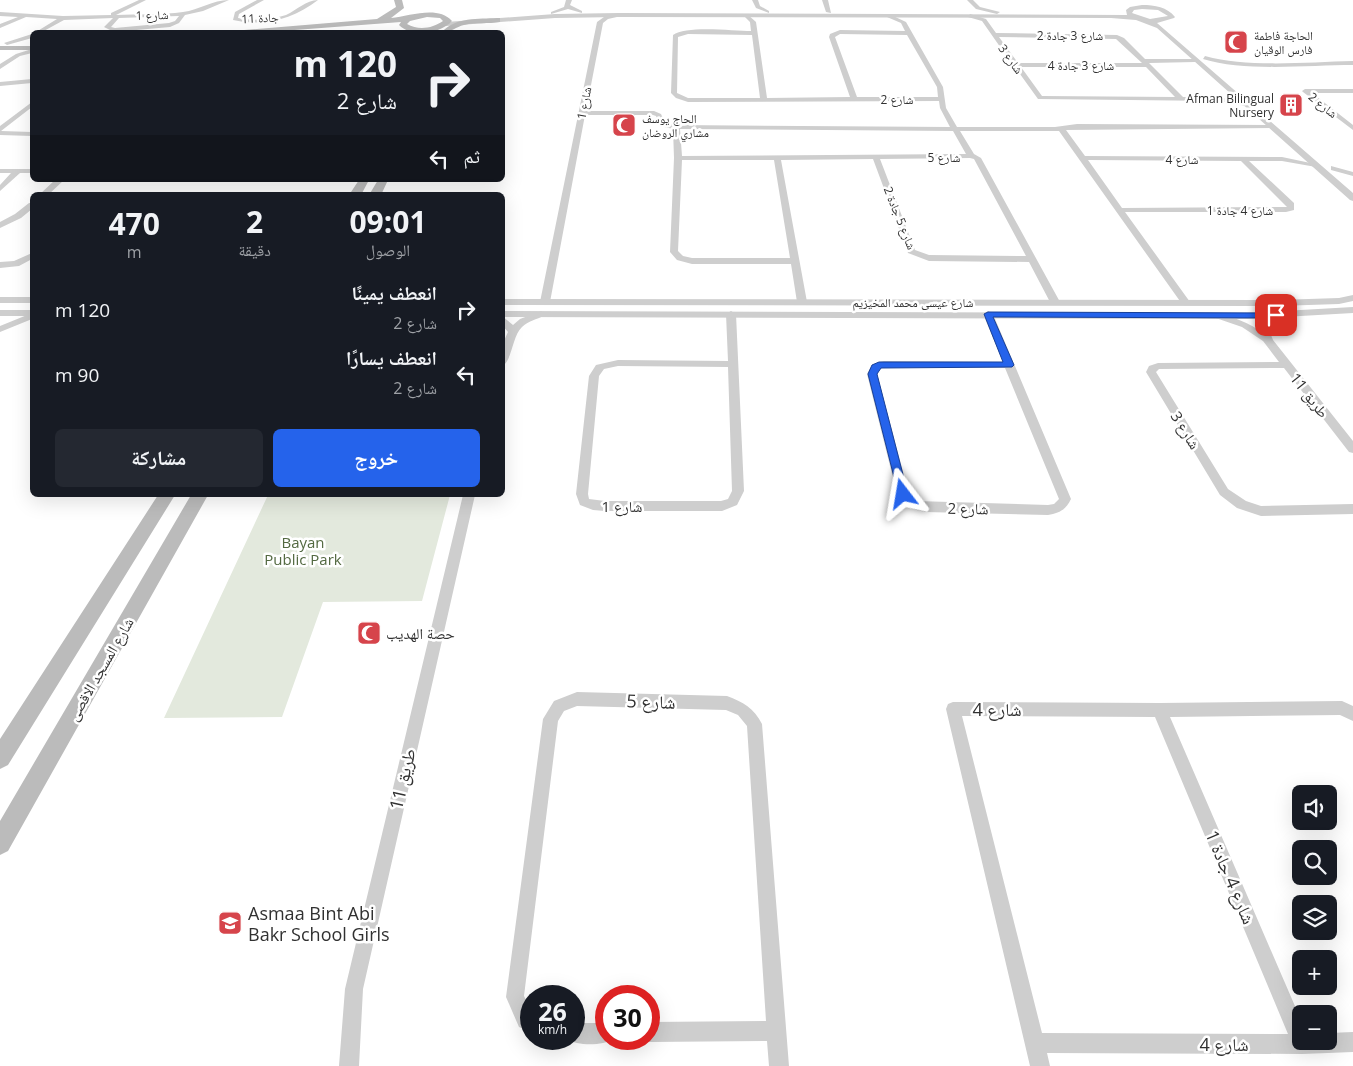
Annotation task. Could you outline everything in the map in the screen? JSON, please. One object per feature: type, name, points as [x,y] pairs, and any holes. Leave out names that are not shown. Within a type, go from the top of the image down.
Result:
[{"type":"main road","points":[[302,30],[366,22],[386,17],[398,12],[400,8],[398,0]]},
{"type":"main road","points":[[406,23],[410,8],[429,11],[442,26],[448,29],[461,25],[497,20]]},
{"type":"main road","points":[[302,30],[406,23],[416,30]]},
{"type":"main road","points":[[336,30],[406,23]]},
{"type":"main road","points":[[423,30],[442,26]]},
{"type":"main road","points":[[3,47],[30,43]]},
{"type":"main road","points":[[3,47],[30,50]]},
{"type":"main road","points":[[0,758],[166,497]]},
{"type":"main road","name":"شارع المسجد الاقصى","points":[[0,843],[199,497]]},
{"type":"street","points":[[107,17],[143,0]]},
{"type":"street","points":[[211,0],[225,1]]},
{"type":"street","name":"جادة 11","points":[[261,0],[237,13],[235,19],[242,21],[287,16],[315,0]]},
{"type":"street","points":[[755,0],[757,12],[753,22],[764,100]]},
{"type":"street","points":[[825,0],[829,12]]},
{"type":"street","points":[[970,0],[975,6],[994,14],[1120,16],[1168,20],[1180,35],[1205,58],[1294,133],[1283,131],[1279,134]]},
{"type":"street","points":[[1150,0],[1171,15],[1172,17],[1168,20]]},
{"type":"street","name":"شارع 1","points":[[0,14],[75,18],[183,14],[201,10],[225,1]]},
{"type":"street","points":[[553,13],[568,3],[583,14],[600,22],[606,18],[619,15]]},
{"type":"street","points":[[442,26],[468,17],[553,13],[700,16],[757,12],[994,14],[1114,12],[1128,10],[1137,4],[1162,10]]},
{"type":"street","points":[[969,14],[975,6]]},
{"type":"street","points":[[1128,10],[1129,14],[1155,24],[1353,198]]},
{"type":"street","points":[[497,20],[583,14],[689,12],[743,14],[753,22]]},
{"type":"street","points":[[650,15],[692,13],[689,12]]},
{"type":"street","points":[[757,12],[889,16],[969,14],[984,20],[994,14]]},
{"type":"street","points":[[1027,16],[1059,14],[1056,12]]},
{"type":"street","points":[[118,16],[108,28],[170,25],[177,22],[183,14]]},
{"type":"street","points":[[0,26],[26,16]]},
{"type":"street","points":[[889,16],[903,22],[940,87],[942,108],[971,156]]},
{"type":"street","points":[[903,22],[911,16]]},
{"type":"street","points":[[42,30],[63,18]]},
{"type":"street","name":"شارع 1","points":[[54,30],[75,18]]},
{"type":"street","name":"شارع 3","points":[[984,20],[1014,65],[1040,98],[1219,99],[1245,104]]},
{"type":"street","name":"شارع 1","points":[[545,302],[600,22]]},
{"type":"street","name":"شارع 2","points":[[754,33],[688,32],[675,36],[674,93],[678,97],[688,100],[942,100]]},
{"type":"street","points":[[854,99],[832,37],[833,34],[840,32],[909,33]]},
{"type":"street","points":[[1169,36],[1171,34],[1180,35]]},
{"type":"street","name":"شارع 3 جادة 2","points":[[993,35],[1117,37],[1122,39],[1181,99]]},
{"type":"street","points":[[3,47],[30,37]]},
{"type":"street","points":[[0,67],[18,55],[30,51]]},
{"type":"street","points":[[1205,58],[1218,62],[1242,64],[1353,63]]},
{"type":"street","name":"شارع 3 جادة 4","points":[[1014,65],[1146,63],[1195,60]]},
{"type":"street","points":[[1220,70],[1223,66],[1242,64]]},
{"type":"street","points":[[0,84],[30,81]]},
{"type":"street","name":"شارع 2","points":[[1353,91],[1305,91],[1353,128]]},
{"type":"street","name":"شارع 3","points":[[1219,99],[1234,95]]},
{"type":"street","points":[[30,106],[0,131],[4,134],[30,134]]},
{"type":"street","points":[[582,113],[654,113],[659,115],[662,125],[676,127],[1271,127]]},
{"type":"street","points":[[676,127],[678,158],[674,252],[680,258],[692,261],[793,261]]},
{"type":"street","points":[[1061,128],[1185,302]]},
{"type":"street","name":"شارع 4","points":[[1282,159],[1298,156],[1301,153]]},
{"type":"street","name":"شارع 5","points":[[678,158],[971,156],[977,158],[1030,259],[1055,302]]},
{"type":"street","points":[[776,157],[793,261],[802,302]]},
{"type":"street","name":"شارع 5 جادة 2","points":[[876,157],[910,251],[929,258],[1030,259]]},
{"type":"street","name":"شارع 4","points":[[1082,158],[1282,159],[1316,165]]},
{"type":"street","name":"شارع 4 جادة 1","points":[[1119,210],[1286,210],[1290,208],[1291,205],[1244,159]]},
{"type":"street","points":[[1330,165],[1353,174]]},
{"type":"street","points":[[1330,165],[1353,184]]},
{"type":"street","points":[[0,171],[30,171]]},
{"type":"street","points":[[0,188],[18,171]]},
{"type":"street","points":[[47,192],[58,182]]},
{"type":"street","points":[[0,225],[18,216],[30,206]]},
{"type":"street","points":[[0,265],[16,264],[30,257]]},
{"type":"street","name":"شارع عيسى محمد المخيزيم","points":[[505,314],[802,302],[1319,302],[1353,298]]},
{"type":"street","points":[[0,300],[30,300]]},
{"type":"street","name":"شارع عيسى محمد المخيزيم","points":[[505,302],[545,302],[642,308]]},
{"type":"street","points":[[1107,302],[1117,309],[1118,312],[1114,315]]},
{"type":"street","points":[[1139,302],[1135,305],[1136,308],[1147,315]]},
{"type":"street","name":"شارع عيسى محمد المخيزيم","points":[[671,308],[731,314],[1215,316],[1325,313],[1353,310]]},
{"type":"street","points":[[0,313],[30,315]]},
{"type":"street","points":[[505,352],[512,330],[524,320],[541,314]]},
{"type":"street","name":"شارع 1","points":[[731,314],[734,364],[738,491],[733,502],[722,506],[605,506],[584,502],[582,494],[594,376],[600,367],[618,363],[734,364]]},
{"type":"street","name":"شارع 2","points":[[988,314],[1065,499],[1064,503],[1057,508],[1048,510],[920,507],[909,502],[903,494],[872,374],[875,367],[884,364],[1009,365]]},
{"type":"street","points":[[1268,341],[1262,325],[1267,319],[1276,315]]},
{"type":"street","points":[[0,330],[30,316]]},
{"type":"street","name":"طريق 11","points":[[1215,316],[1245,325],[1268,341],[1353,449]]},
{"type":"street","points":[[505,322],[512,330]]},
{"type":"street","name":"شارع 3","points":[[1286,365],[1158,366],[1153,368],[1151,372],[1224,492],[1234,501],[1261,511],[1353,509]]},
{"type":"street","name":"طريق 11","points":[[349,1066],[354,989],[469,497]]},
{"type":"street","name":"شارع 5","points":[[520,1007],[515,997],[551,719],[560,706],[577,699],[727,703],[743,710],[754,724],[779,1066]]},
{"type":"street","name":"شارع 4","points":[[1040,1066],[954,709],[1160,710],[1342,708],[1353,714]]},
{"type":"street","name":"شارع 4 جادة 1","points":[[1160,710],[1292,1020]]},
{"type":"street","points":[[660,1032],[776,1032]]},
{"type":"street","name":"شارع 4","points":[[1337,1043],[1353,1042]]},
{"type":"street","name":"شارع 4","points":[[1034,1043],[1292,1044]]},
{"type":"green space","name":"Bayan Public Park","points":[[267,497],[449,497],[422,601],[323,602],[282,717],[164,718]]},
{"type":"place","name":"الحاجة فاطمة فارس الوقيان","points":[[1236,42]]},
{"type":"place","name":"Afman Bilingual Nursery","points":[[1291,105]]},
{"type":"place","name":"الحاج يوسف مشاري الروضان","points":[[624,125]]},
{"type":"place","name":"حصة الهديب","points":[[369,633]]},
{"type":"place","name":"Asmaa Bint Abi Bakr School Girls","points":[[230,923]]},
{"type":"route","points":[[903,494],[872,374],[875,367],[879,365],[1009,365],[988,314],[1276,315]]}]
